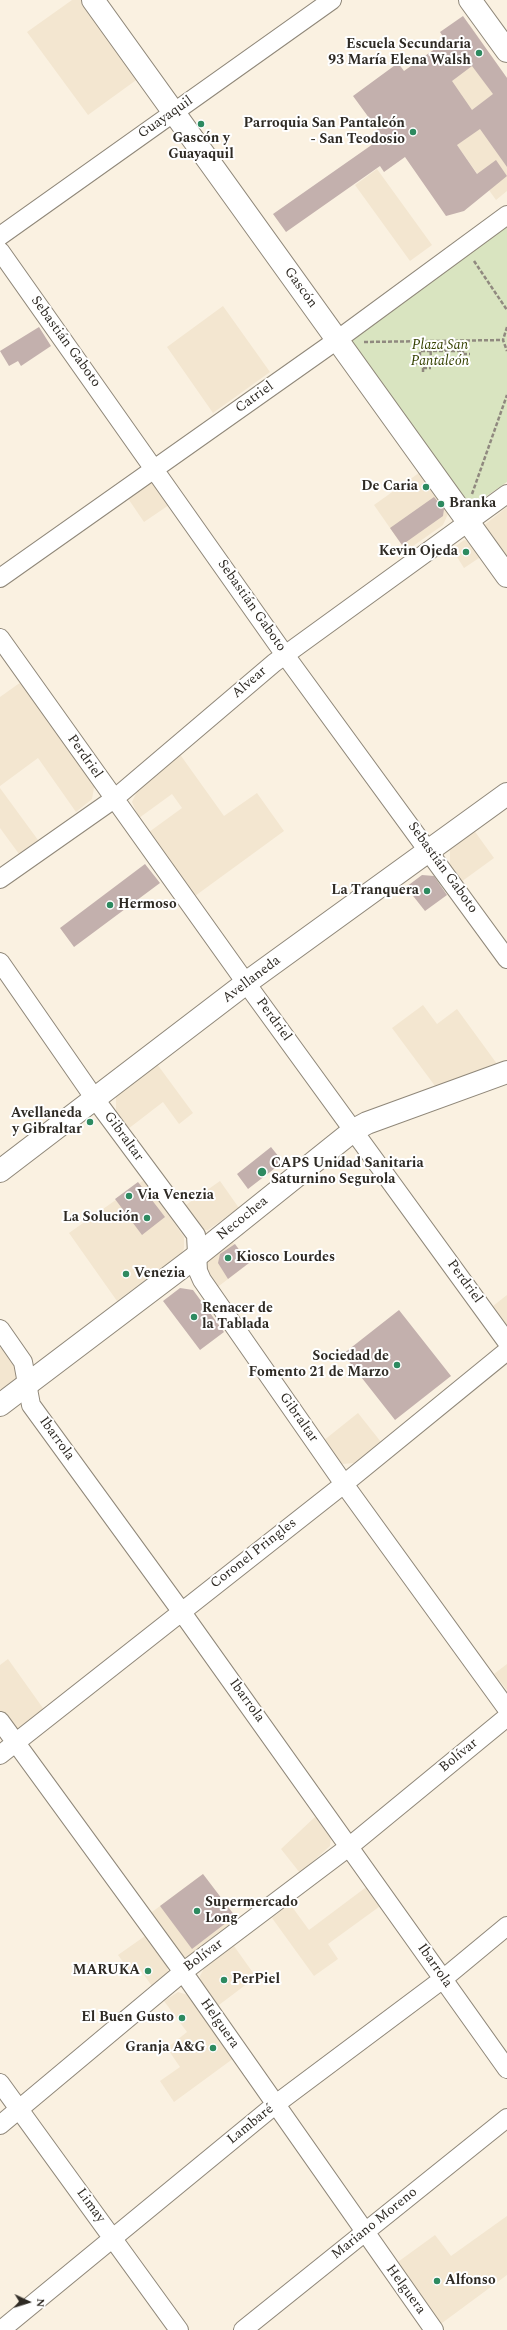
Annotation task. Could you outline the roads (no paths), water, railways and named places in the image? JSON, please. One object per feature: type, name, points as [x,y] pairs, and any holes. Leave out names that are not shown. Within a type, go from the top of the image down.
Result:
[{"type":"street","name":"Gascón","points":[[93,0],[173,113],[347,341],[469,523],[507,576]]},
{"type":"street","name":"Guayaquil","points":[[0,236],[332,0]]},
{"type":"street","points":[[470,0],[507,51]]},
{"type":"street","name":"Catriel","points":[[0,578],[156,469],[347,341],[507,215]]},
{"type":"street","name":"Sebastián Gaboto","points":[[0,251],[156,469],[285,655],[430,851],[507,959]]},
{"type":"street","name":"Alvear","points":[[0,879],[114,799],[274,663],[507,494]]},
{"type":"street","name":"Perdriel","points":[[0,638],[246,984],[354,1130],[507,1342]]},
{"type":"street","name":"Avellaneda","points":[[0,1171],[246,984],[507,794]]},
{"type":"street","name":"Gibraltar","points":[[0,962],[96,1099],[196,1235],[198,1271],[202,1280],[344,1484],[507,1709]]},
{"type":"street","name":"Necochea","points":[[0,1405],[198,1255],[354,1130],[367,1123],[507,1072]]},
{"type":"street","name":"Ibarrola","points":[[0,1329],[24,1362],[30,1404],[350,1846],[507,2069]]},
{"type":"street","name":"Coronel Pringles","points":[[0,1755],[344,1484],[507,1351]]},
{"type":"street","name":"Bolívar","points":[[0,2125],[183,1972],[350,1846],[507,1717]]},
{"type":"street","name":"Helguera","points":[[0,1721],[183,1972],[276,2104],[363,2232],[434,2330]]},
{"type":"street","name":"Lambaré","points":[[0,2330],[276,2104],[443,1979],[507,1926]]},
{"type":"street","name":"Limay","points":[[0,2083],[179,2330]]},
{"type":"street","name":"Mariano Moreno","points":[[243,2330],[363,2232],[507,2118]]},
{"type":"place","name":"Escuela Secundaria 93 María Elena Walsh","points":[[479,53]]},
{"type":"place","name":"Gascón y Guayaquil","points":[[201,124]]},
{"type":"place","name":"Parroquia San Pantaleón - San Teodosio","points":[[413,132]]},
{"type":"place","name":"De Caria","points":[[426,487]]},
{"type":"place","name":"Branka","points":[[441,504]]},
{"type":"place","name":"Kevin Ojeda","points":[[466,552]]},
{"type":"place","name":"La Tranquera","points":[[427,891]]},
{"type":"place","name":"Hermoso","points":[[110,905]]},
{"type":"place","name":"Avellaneda y Gibraltar","points":[[90,1122]]},
{"type":"place","name":"CAPS Unidad Sanitaria Saturnino Segurola","points":[[262,1172]]},
{"type":"place","name":"Via Venezia","points":[[129,1196]]},
{"type":"place","name":"La Solución","points":[[147,1218]]},
{"type":"place","name":"Kiosco Lourdes","points":[[228,1258]]},
{"type":"place","name":"Venezia","points":[[126,1274]]},
{"type":"place","name":"Renacer de la Tablada","points":[[194,1317]]},
{"type":"place","name":"Sociedad de Fomento 21 de Marzo","points":[[397,1365]]},
{"type":"place","name":"Supermercado Long","points":[[197,1911]]},
{"type":"place","name":"MARUKA","points":[[148,1971]]},
{"type":"place","name":"PerPiel","points":[[224,1980]]},
{"type":"place","name":"El Buen Gusto","points":[[182,2018]]},
{"type":"place","name":"Granja A&G","points":[[213,2048]]},
{"type":"place","name":"Alfonso","points":[[437,2281]]},
{"type":"park label","name":"Plaza San Pantaleón","points":[[440,354]]}]
